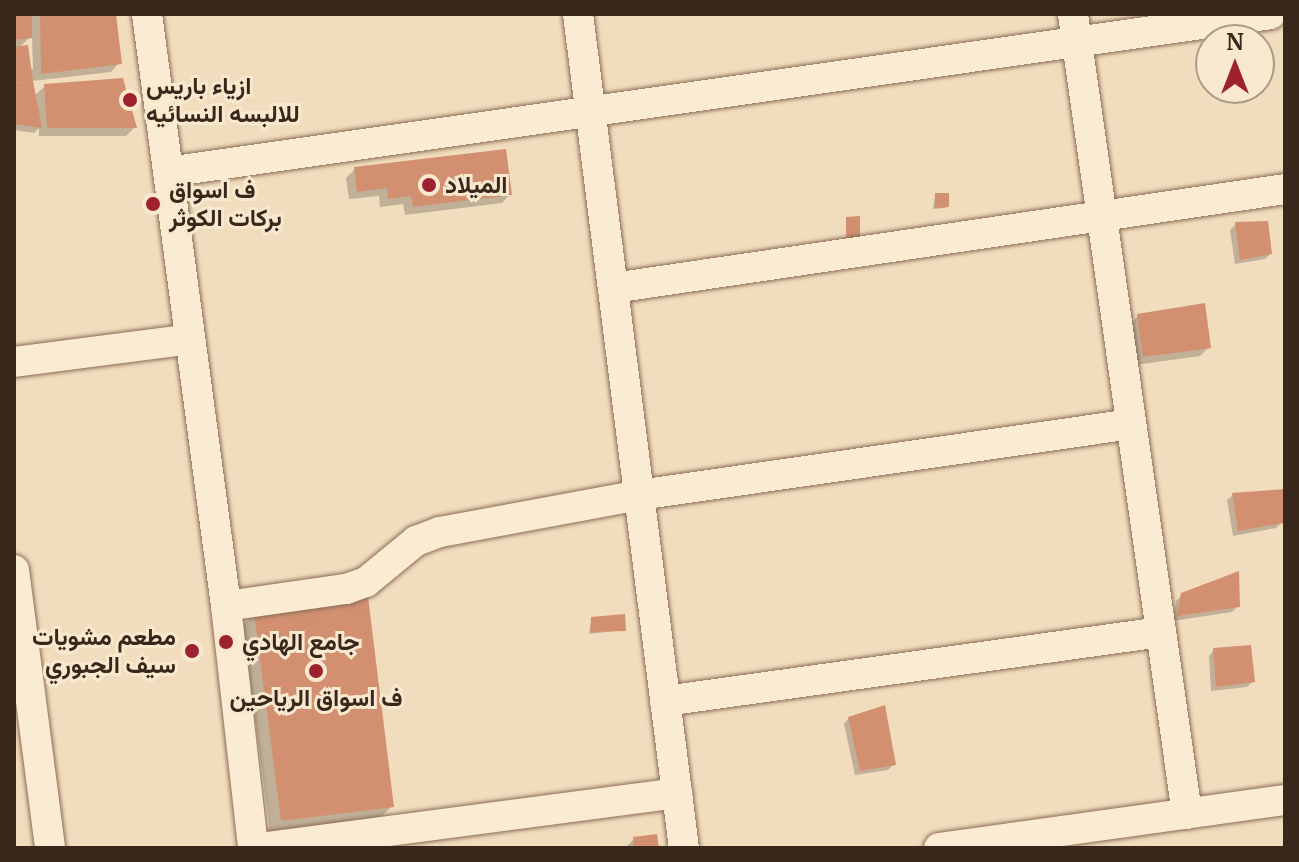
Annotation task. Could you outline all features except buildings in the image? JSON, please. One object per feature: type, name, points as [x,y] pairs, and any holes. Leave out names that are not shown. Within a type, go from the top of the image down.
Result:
[{"type":"street","points":[[147,14],[226,606],[253,848]]},
{"type":"street","points":[[578,14],[684,848]]},
{"type":"street","points":[[168,172],[590,109],[1075,28],[1267,14]]},
{"type":"street","points":[[1075,28],[1187,814]]},
{"type":"street","points":[[613,288],[1285,189]]},
{"type":"street","points":[[14,362],[190,339]]},
{"type":"street","points":[[226,606],[346,589],[366,582],[416,541],[440,532],[639,495],[1131,424]]},
{"type":"street","points":[[14,570],[50,848]]},
{"type":"street","points":[[665,701],[1161,632]]},
{"type":"street","points":[[260,848],[677,793]]},
{"type":"street","points":[[939,848],[1097,837],[1187,814],[1285,800]]},
{"type":"place","name":"ازياء باريس للالبسه النسائيه","points":[[130,100]]},
{"type":"place","name":"الميلاد","points":[[429,185]]},
{"type":"place","name":"ف اسواق بركات الكوثر","points":[[153,204]]},
{"type":"place","name":"جامع الهادي","points":[[226,642]]},
{"type":"place","name":"مطعم مشويات سيف الجبوري","points":[[192,651]]},
{"type":"place","name":"ف اسواق الرياحين","points":[[316,671]]}]
